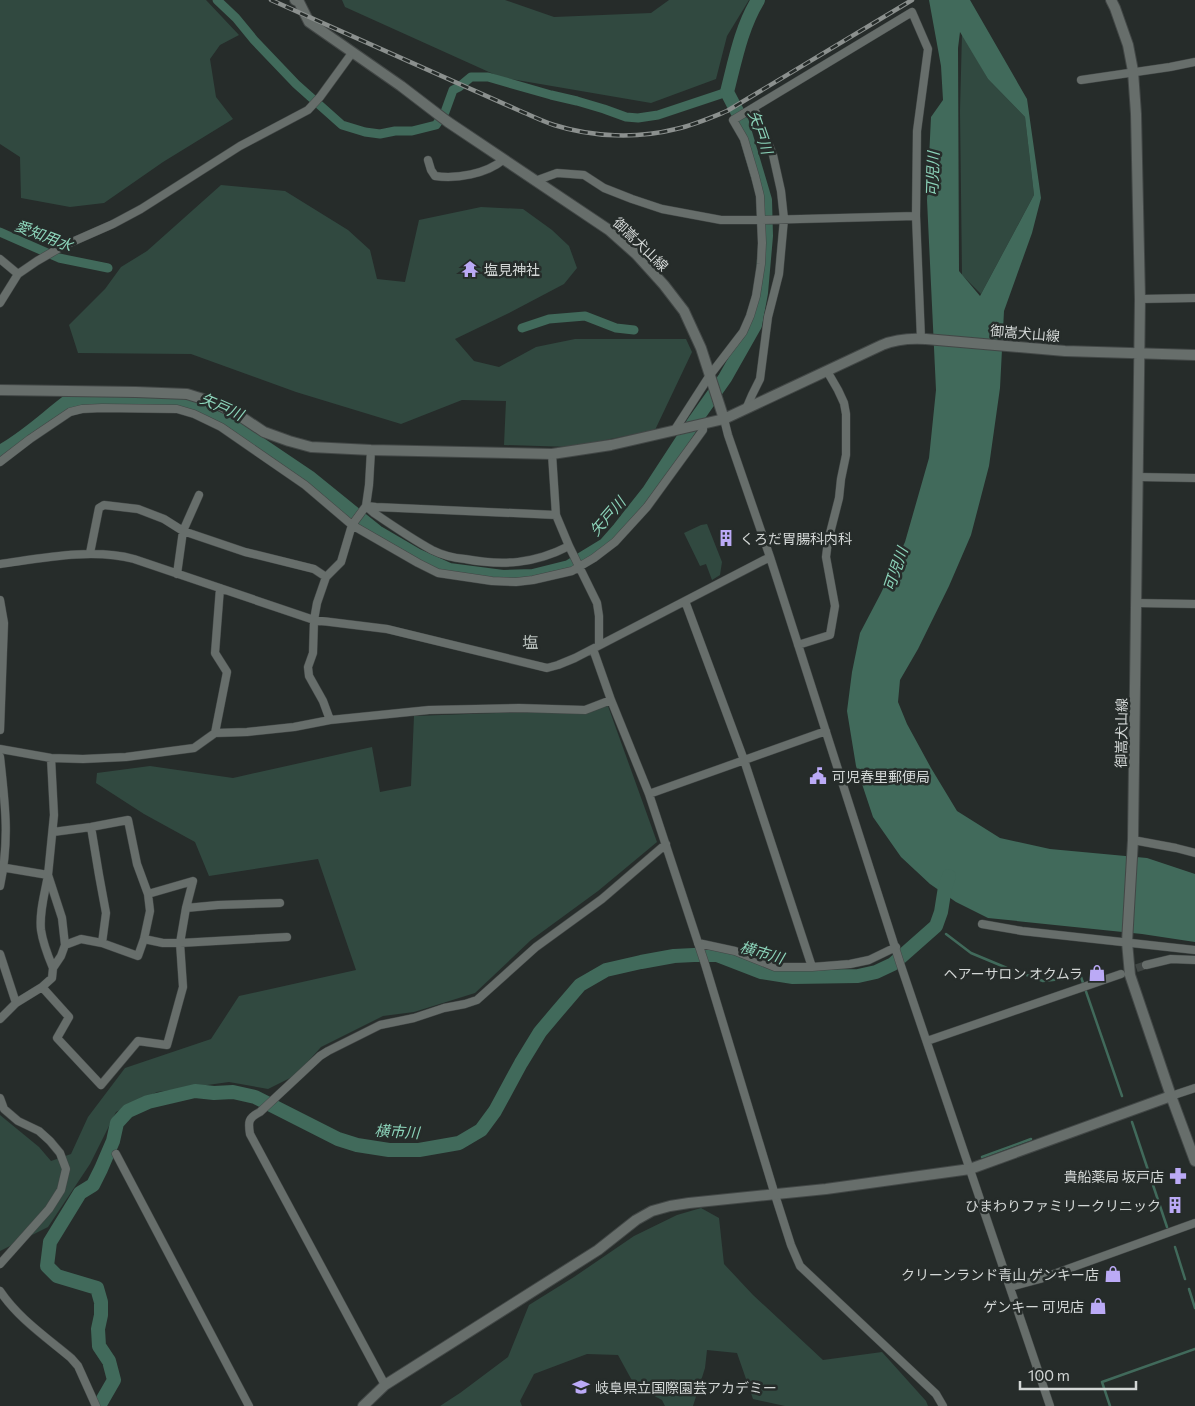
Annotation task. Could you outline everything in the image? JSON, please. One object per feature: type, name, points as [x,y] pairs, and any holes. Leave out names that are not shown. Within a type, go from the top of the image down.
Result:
[{"type":"street","name":"御嵩犬山線","points":[[295,0],[299,2],[309,22],[432,111],[609,230],[636,254],[664,284],[684,311],[701,348],[724,419],[890,341],[923,339],[1066,351],[1139,354],[1133,840],[1127,942],[1130,975],[1195,1161]]},
{"type":"street","points":[[1111,0],[1128,45],[1133,71],[1136,114],[1140,299],[1139,354],[1195,355]]},
{"type":"street","points":[[674,431],[710,375],[743,332],[756,296],[762,243],[760,196],[756,176],[744,139],[733,120],[912,12],[928,49],[917,131],[916,216],[923,339]]},
{"type":"street","points":[[0,303],[18,274],[37,261],[63,246],[114,224],[240,146],[308,110],[320,97],[352,53]]},
{"type":"street","points":[[1081,80],[1195,62]]},
{"type":"street","points":[[746,409],[760,379],[768,317],[779,274],[782,219],[781,190],[773,155],[754,108]]},
{"type":"street","points":[[428,160],[435,176],[456,177],[496,166],[503,160]]},
{"type":"street","points":[[535,181],[557,172],[584,175],[604,188],[662,209],[721,220],[916,216]]},
{"type":"street","points":[[0,259],[18,274]]},
{"type":"street","points":[[1140,299],[1195,298]]},
{"type":"street","points":[[798,644],[830,634],[835,606],[826,557],[846,455],[846,414],[844,403],[827,371]]},
{"type":"street","points":[[0,390],[187,394],[216,403],[264,432],[289,441],[311,447],[371,450],[552,454],[582,450],[724,419],[900,963],[1050,1406]]},
{"type":"street","points":[[0,462],[70,412],[102,408],[177,409],[194,414],[221,428],[304,485],[352,525],[418,564],[438,573],[492,582],[516,582],[555,576],[572,571],[615,542],[648,507],[704,430],[703,424]]},
{"type":"street","points":[[330,720],[309,676],[308,667],[313,653],[314,620],[317,603],[326,577],[341,562],[352,525],[366,506],[371,450]]},
{"type":"street","points":[[552,454],[556,514],[579,568],[597,602],[599,616],[596,647],[611,700],[649,794],[666,844],[705,964],[775,1195],[800,1266],[936,1394],[942,1406]]},
{"type":"street","points":[[1138,477],[1195,478]]},
{"type":"street","points":[[177,574],[183,531],[199,495]]},
{"type":"street","points":[[90,553],[99,508],[104,505],[138,509],[164,519],[183,531],[245,552],[314,569],[326,577]]},
{"type":"street","points":[[366,506],[556,514]]},
{"type":"street","points":[[366,506],[434,551],[457,558],[488,564],[511,564],[554,554],[569,546]]},
{"type":"street","points":[[0,564],[90,553],[118,554],[314,620],[387,629],[547,668],[575,658],[770,557]]},
{"type":"street","points":[[215,734],[227,672],[215,653],[220,588]]},
{"type":"street","points":[[0,600],[4,623],[0,730]]},
{"type":"street","points":[[686,601],[744,760],[812,967]]},
{"type":"street","points":[[1136,603],[1195,604]]},
{"type":"street","points":[[0,749],[50,758],[126,757],[194,748],[215,734],[294,727],[330,720],[428,710],[520,708],[584,710],[611,700]]},
{"type":"street","points":[[649,794],[826,732]]},
{"type":"street","points":[[0,757],[6,812],[6,840],[0,886]]},
{"type":"street","points":[[0,1020],[16,1002],[42,987],[52,978],[53,968],[45,949],[41,930],[42,907],[48,875],[54,815],[50,758]]},
{"type":"street","points":[[53,832],[128,820],[137,864],[148,894],[150,911],[138,956],[102,943],[81,939],[65,945]]},
{"type":"street","points":[[91,827],[106,913],[102,943]]},
{"type":"street","points":[[1133,840],[1195,853]]},
{"type":"street","points":[[385,1385],[250,1134],[248,1123],[253,1115],[260,1112],[320,1056],[380,1025],[414,1018],[477,1000],[536,947],[602,899],[666,844]]},
{"type":"street","points":[[2,867],[48,875]]},
{"type":"street","points":[[48,875],[62,918],[65,945],[62,956],[53,968]]},
{"type":"street","points":[[42,987],[69,1017],[56,1038],[101,1085],[138,1041],[167,1045],[183,987],[180,943],[193,881],[148,894]]},
{"type":"street","points":[[186,908],[280,903]]},
{"type":"street","points":[[982,924],[1022,931],[1194,951]]},
{"type":"street","points":[[144,939],[162,943],[180,943],[287,937]]},
{"type":"street","points":[[698,943],[735,951],[775,967],[850,964],[868,960],[896,947]]},
{"type":"street","points":[[0,954],[16,1002]]},
{"type":"street","points":[[1146,965],[1171,958],[1195,960]]},
{"type":"street","points":[[927,1041],[1121,974]]},
{"type":"street","points":[[363,1406],[385,1385],[598,1250],[636,1220],[652,1211],[689,1203],[844,1187],[970,1169],[1195,1088]]},
{"type":"street","points":[[0,1098],[4,1109],[18,1120],[39,1131],[50,1141],[60,1153],[66,1169],[61,1190],[49,1209],[0,1264]]},
{"type":"street","points":[[116,1154],[249,1406]]},
{"type":"street","points":[[1010,1287],[1040,1279],[1195,1223]]},
{"type":"street","points":[[0,1291],[8,1303],[20,1315],[78,1366],[96,1406]]},
{"type":"shaded area","points":[[0,0],[206,0],[239,35],[220,45],[210,59],[216,97],[233,119],[163,162],[104,203],[70,207],[21,198],[20,157],[0,144]]},
{"type":"shaded area","points":[[342,0],[505,0],[554,17],[651,13],[669,0],[749,0],[727,36],[716,79],[651,103],[500,77],[345,7]]},
{"type":"shaded area","points":[[962,33],[988,79],[1025,117],[1034,195],[981,294],[962,275],[960,111]]},
{"type":"shaded area","points":[[221,185],[285,191],[348,230],[370,250],[377,279],[405,282],[419,220],[481,207],[523,209],[552,230],[569,246],[577,268],[564,284],[455,339],[474,361],[499,367],[536,347],[575,339],[686,339],[692,352],[655,430],[571,447],[504,445],[506,401],[462,400],[401,424],[296,392],[191,354],[78,353],[69,325],[105,289],[121,267],[147,251]]},
{"type":"shaded area","points":[[707,524],[722,562],[720,575],[712,580],[706,564],[700,566],[684,533]]},
{"type":"shaded area","points":[[608,706],[657,842],[598,891],[531,940],[475,993],[414,1012],[383,1016],[321,1047],[296,1075],[268,1089],[229,1082],[157,1092],[116,1112],[90,1164],[48,1227],[0,1251],[0,1115],[39,1147],[51,1161],[71,1154],[88,1117],[125,1068],[211,1039],[239,996],[356,970],[318,859],[209,876],[195,842],[144,814],[96,783],[97,773],[150,766],[233,778],[372,747],[380,792],[411,786],[414,716],[584,710]]},
{"type":"shaded area","points":[[701,1208],[719,1218],[724,1264],[753,1295],[823,1360],[882,1352],[926,1401],[928,1406],[785,1406],[753,1399],[737,1353],[707,1350],[705,1368],[693,1406],[665,1406],[662,1400],[635,1386],[618,1355],[587,1354],[534,1374],[520,1401],[522,1406],[440,1406],[508,1357],[529,1305],[634,1236],[677,1215]]},
{"type":"water","name":"可児川","points":[[929,0],[970,0],[1027,99],[1041,198],[1032,233],[1004,311],[1000,388],[989,466],[971,535],[949,586],[918,649],[900,680],[898,702],[907,724],[957,811],[1000,838],[1050,849],[1147,858],[1195,874],[1195,942],[1142,934],[988,918],[956,902],[930,884],[901,857],[873,817],[856,766],[847,711],[860,633],[905,542],[929,458],[936,390],[927,200],[931,117],[943,100],[941,66]],"holes":[[[960,32],[988,79],[1025,117],[1034,195],[980,296],[959,271],[958,48]]]},
{"type":"waterway","points":[[217,0],[236,18],[296,84],[342,125],[365,132],[380,134],[395,131],[412,131],[436,125],[445,112],[453,90],[471,77],[488,77],[577,101],[626,117],[638,118],[658,115],[727,92]]},
{"type":"waterway","name":"矢戸川","points":[[0,452],[28,434],[70,400],[113,403],[171,402],[193,408],[232,425],[309,477],[377,532],[418,556],[449,570],[503,577],[533,576],[569,567],[605,545],[649,491],[725,378],[755,325],[761,293],[766,236],[765,200],[741,119],[727,92],[743,33],[758,0]]},
{"type":"waterway","name":"愛知用水","points":[[0,232],[59,258],[108,268]]},
{"type":"waterway","name":"愛知用水","points":[[522,328],[549,319],[585,316],[616,328],[634,330]]},
{"type":"waterway","name":"横市川","points":[[99,1406],[114,1380],[109,1361],[99,1346],[98,1329],[101,1302],[97,1288],[57,1276],[47,1266],[50,1242],[80,1193],[93,1185],[113,1141],[117,1123],[128,1111],[148,1102],[195,1091],[233,1092],[255,1097],[338,1139],[357,1145],[389,1150],[419,1150],[459,1143],[481,1130],[495,1111],[540,1032],[556,1013],[580,985],[606,970],[674,956],[717,955],[761,972],[793,977],[858,976],[876,972],[893,964],[936,926],[949,876]]},
{"type":"waterway","name":"横市川","points":[[936,926],[940,928]]},
{"type":"waterway","points":[[946,934],[971,953],[1043,981],[1081,977],[1122,1096]]},
{"type":"waterway","points":[[1132,1122],[1167,1227]]},
{"type":"waterway","points":[[982,1157],[1031,1139]]},
{"type":"waterway","points":[[1175,1247],[1185,1279]]},
{"type":"waterway","points":[[1189,1289],[1195,1308]]},
{"type":"waterway","points":[[1110,1406],[1102,1382],[1195,1349]]},
{"type":"tunnel","points":[[1125,972],[1146,965]]},
{"type":"railway","points":[[271,0],[550,123],[584,132],[615,135],[661,132],[702,121],[727,111],[912,0]]},
{"type":"place","name":"塩見神社","points":[[470,269]]},
{"type":"place","name":"くろだ胃腸科内科","points":[[726,538]]},
{"type":"place","name":"可児春里郵便局","points":[[818,776]]},
{"type":"place","name":"ヘアーサロン オクムラ","points":[[1097,973]]},
{"type":"place","name":"貴船薬局 坂戸店","points":[[1178,1176]]},
{"type":"place","name":"ひまわりファミリークリニック","points":[[1175,1205]]},
{"type":"place","name":"クリーンランド青山 ゲンキー店","points":[[1113,1274]]},
{"type":"place","name":"ゲンキー 可児店","points":[[1098,1306]]},
{"type":"place","name":"岐阜県立国際園芸アカデミー","points":[[581,1387]]},
{"type":"district","name":"塩","points":[[530,641]]}]
